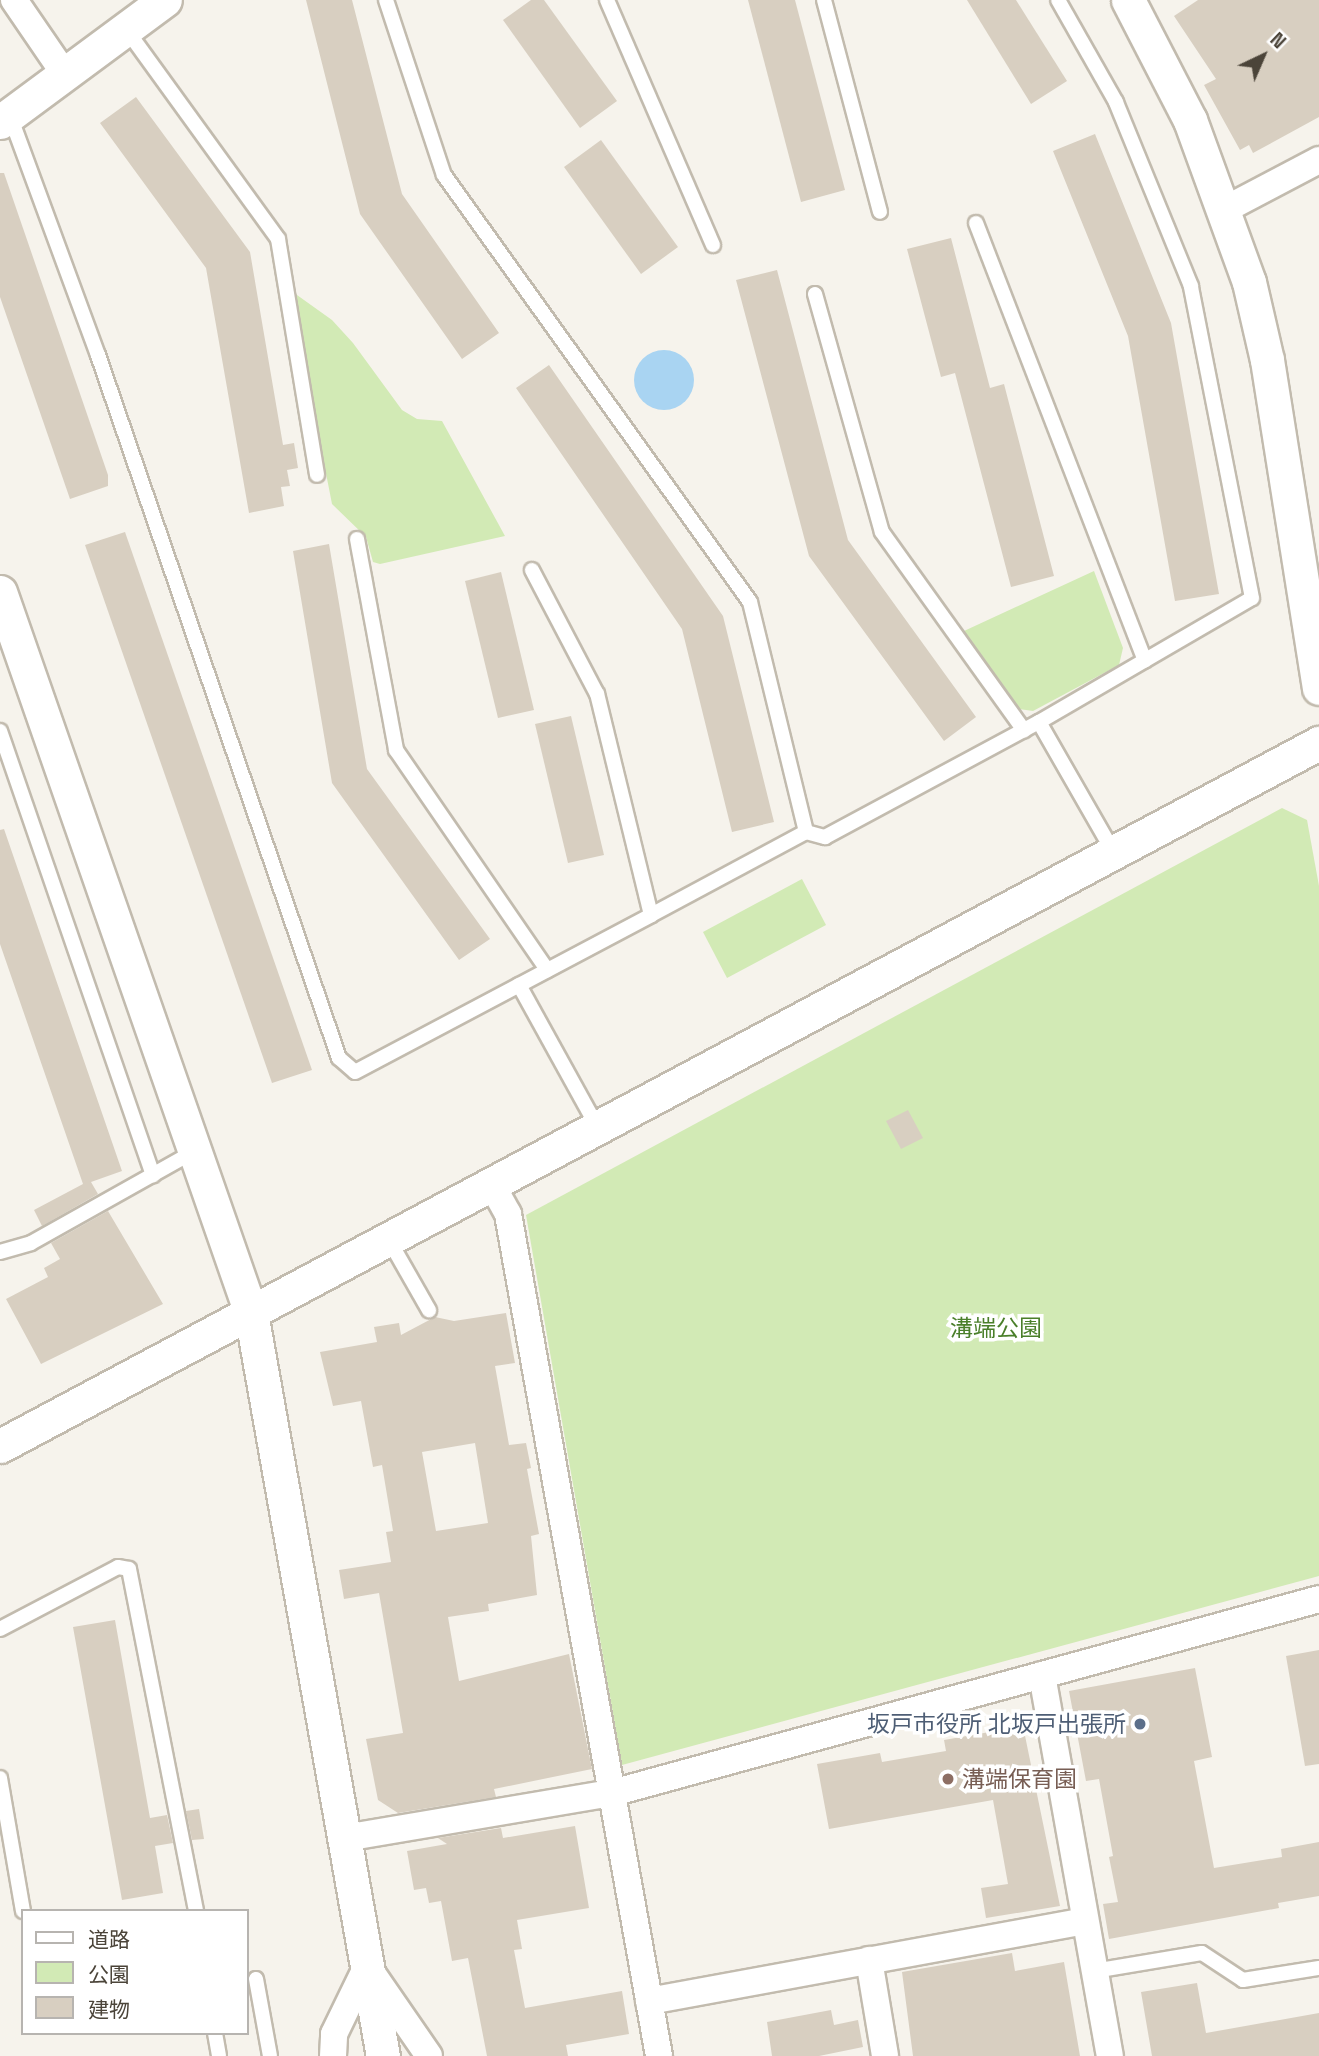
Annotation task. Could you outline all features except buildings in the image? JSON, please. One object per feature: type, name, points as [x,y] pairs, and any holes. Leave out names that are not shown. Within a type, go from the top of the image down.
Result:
[{"type":"street","points":[[14,0],[64,73]]},
{"type":"street","points":[[5,118],[166,0]]},
{"type":"street","points":[[1128,0],[1190,120],[1226,209],[1268,360],[1319,688]]},
{"type":"street","points":[[1226,209],[1319,160]]},
{"type":"street","points":[[0,592],[251,1313],[383,2056]]},
{"type":"street","points":[[0,1446],[1319,743]]},
{"type":"street","points":[[492,1185],[508,1214],[512,1282],[612,1793],[659,2056]]},
{"type":"street","points":[[345,1838],[612,1793],[1319,1599]]},
{"type":"street","points":[[1042,1675],[1110,2056]]},
{"type":"street","points":[[649,2001],[1085,1921]]},
{"type":"street","points":[[869,1960],[885,2056]]},
{"type":"street","points":[[333,2056],[334,2034],[367,1966]]},
{"type":"street","points":[[367,1966],[429,2056]]},
{"type":"lane","points":[[386,0],[444,175],[750,601],[806,832]]},
{"type":"lane","points":[[607,0],[713,245]]},
{"type":"lane","points":[[824,0],[880,212]]},
{"type":"lane","points":[[5,118],[102,368],[339,1059],[355,1072],[806,832],[825,837],[1039,722],[1252,598],[1191,286],[1116,102],[1058,0]]},
{"type":"lane","points":[[126,29],[278,239],[317,475]]},
{"type":"lane","points":[[976,223],[1145,661]]},
{"type":"lane","points":[[815,294],[882,532],[1024,730]]},
{"type":"lane","points":[[357,539],[396,750],[547,970]]},
{"type":"lane","points":[[532,570],[597,694],[651,915]]},
{"type":"lane","points":[[1039,722],[1114,853]]},
{"type":"lane","points":[[0,731],[153,1175]]},
{"type":"lane","points":[[519,985],[598,1129]]},
{"type":"lane","points":[[0,1252],[30,1243],[195,1151]]},
{"type":"lane","points":[[389,1240],[429,1310]]},
{"type":"lane","points":[[0,1629],[118,1567],[129,1569],[196,1909]]},
{"type":"lane","points":[[0,1778],[23,1909]]},
{"type":"lane","points":[[1094,1971],[1202,1953],[1243,1980],[1319,1968]]},
{"type":"lane","points":[[256,1979],[270,2056]]},
{"type":"lane","points":[[215,2035],[219,2056]]},
{"type":"green space","points":[[290,290],[332,320],[353,343],[402,410],[417,419],[442,421],[505,536],[380,564],[373,562],[366,537],[332,504]]},
{"type":"green space","points":[[1094,571],[1123,648],[1119,665],[1033,711],[1019,709],[964,631]]},
{"type":"green space","name":"溝端公園","points":[[1282,808],[1307,820],[1319,886],[1319,1576],[622,1765],[526,1215]]},
{"type":"green space","points":[[802,879],[826,925],[727,978],[703,932]]},
{"type":"water","points":[[658,350],[670,350],[689,363],[694,380],[692,392],[681,405],[670,410],[658,410],[639,397],[634,386],[634,374],[647,355]]},
{"type":"place","name":"坂戸市役所 北坂戸出張所","points":[[1140,1724]]},
{"type":"place","name":"溝端保育園","points":[[948,1779]]}]
